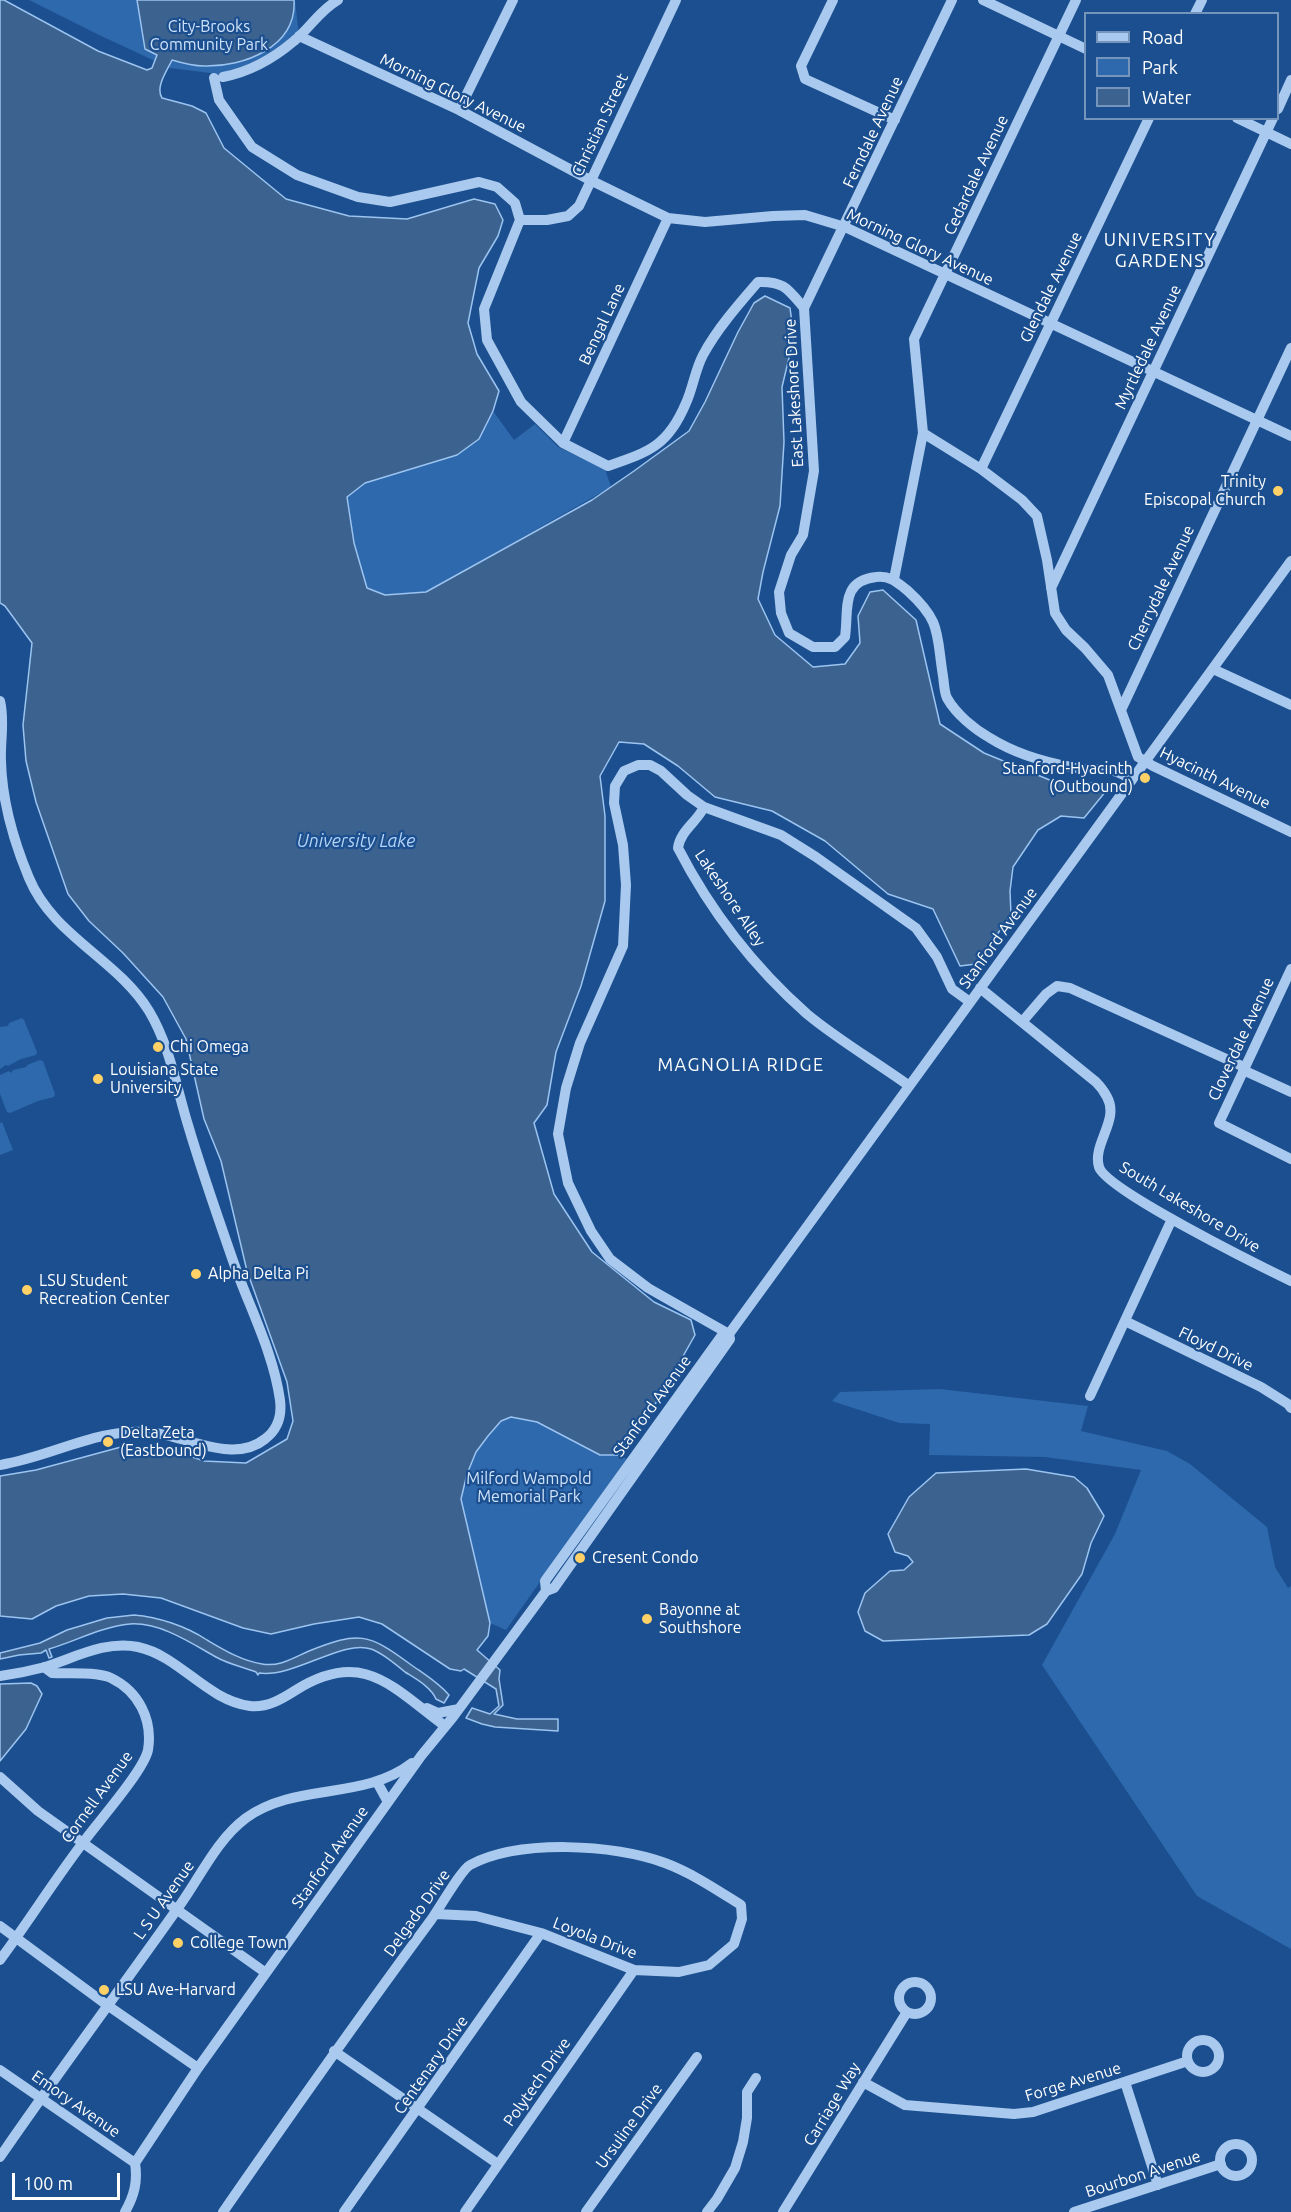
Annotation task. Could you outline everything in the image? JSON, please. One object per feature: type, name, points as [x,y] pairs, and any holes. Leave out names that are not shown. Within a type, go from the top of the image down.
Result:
[{"type":"street","points":[[338,0],[319,14],[299,36],[256,66],[219,77],[219,100],[252,147],[297,175],[358,197],[390,202],[479,182],[496,187],[516,203],[520,220]]},
{"type":"street","points":[[459,110],[513,0]]},
{"type":"street","name":"Christian Street","points":[[520,220],[547,220],[568,216],[579,206],[676,0]]},
{"type":"street","points":[[833,0],[801,66],[805,79],[895,120]]},
{"type":"street","name":"Ferndale Avenue","points":[[804,308],[845,227],[952,0]]},
{"type":"street","points":[[983,0],[1084,48]]},
{"type":"street","name":"Cedardale Avenue","points":[[894,579],[923,433],[914,339],[1077,0]]},
{"type":"street","name":"Morning Glory Avenue","points":[[299,36],[459,110],[668,218],[705,222],[773,216],[805,216],[845,227],[1291,436]]},
{"type":"street","points":[[1279,107],[1291,80]]},
{"type":"street","name":"Glendale Avenue","points":[[981,469],[1148,120]]},
{"type":"street","points":[[1241,120],[1291,144]]},
{"type":"street","name":"Myrtledale Avenue","points":[[1051,588],[1272,120]]},
{"type":"street","name":"Bengal Lane","points":[[563,443],[668,218]]},
{"type":"street","name":"East Lakeshore Drive","points":[[520,220],[484,309],[487,340],[521,402],[563,443],[608,466],[646,453],[668,437],[686,404],[702,357],[739,303],[758,282],[776,282],[791,293],[804,308],[814,471],[803,536],[791,555],[779,592],[781,613],[789,633],[813,647],[835,647],[845,637],[848,601],[852,588],[860,581],[878,576],[894,579]]},
{"type":"street","name":"Cherrydale Avenue","points":[[1121,710],[1291,348]]},
{"type":"street","name":"Hyacinth Avenue","points":[[923,433],[981,469],[1022,500],[1037,516],[1055,613],[1066,630],[1108,675],[1138,757],[1291,832]]},
{"type":"street","name":"Stanford Avenue","points":[[135,2163],[198,2068],[421,1756],[459,1709],[546,1591],[554,1588],[730,1339],[729,1334],[1290,563]]},
{"type":"street","points":[[894,579],[926,607],[938,630],[946,697],[965,720],[990,739],[1038,759],[1074,768],[1111,769],[1132,780]]},
{"type":"street","points":[[1213,669],[1291,705]]},
{"type":"street","points":[[0,701],[3,721],[1,762],[3,788],[12,826],[29,877],[40,900],[57,921],[132,987],[156,1024],[167,1049],[188,1126],[242,1288],[274,1375],[281,1408],[276,1426],[268,1437],[257,1445],[240,1450],[225,1450],[160,1433],[120,1432],[88,1439],[26,1460],[0,1465]]},
{"type":"street","points":[[729,1334],[648,1288],[610,1259],[591,1231],[568,1183],[558,1134],[566,1088],[580,1043],[623,946],[626,885],[623,845],[614,803],[615,786],[624,771],[638,765],[650,765],[661,771],[704,807],[781,835],[816,857],[916,928],[937,957],[952,989],[970,1002]]},
{"type":"street","name":"Lakeshore Alley","points":[[704,807],[701,814],[681,836],[678,848],[735,938],[809,1015],[908,1085]]},
{"type":"street","name":"Cloverdale Avenue","points":[[1291,969],[1219,1123],[1291,1159]]},
{"type":"street","points":[[1022,1022],[1046,994],[1057,986],[1070,988],[1291,1092]]},
{"type":"street","name":"South Lakeshore Drive","points":[[980,988],[1096,1082],[1108,1098],[1110,1117],[1097,1155],[1100,1170],[1115,1184],[1173,1219],[1225,1249],[1291,1281]]},
{"type":"street","points":[[1090,1396],[1173,1219]]},
{"type":"street","name":"Floyd Drive","points":[[1125,1321],[1262,1387],[1291,1408]]},
{"type":"street","points":[[0,1676],[44,1667],[109,1647],[130,1646],[158,1654],[225,1699],[256,1706],[270,1704],[327,1674],[346,1671],[372,1676],[394,1688],[445,1726]]},
{"type":"street","name":"Cornell Avenue","points":[[0,1960],[144,1760],[147,1752],[146,1716],[136,1697],[109,1677],[52,1673],[44,1667]]},
{"type":"street","points":[[413,1702],[438,1713],[459,1709]]},
{"type":"street","name":"L S U Avenue","points":[[0,2157],[237,1826],[256,1812],[294,1797],[347,1790],[377,1782],[395,1774],[421,1756]]},
{"type":"street","points":[[0,1777],[38,1810],[266,1973]]},
{"type":"street","points":[[377,1782],[388,1802]]},
{"type":"street","name":"Delgado Drive","points":[[223,2212],[334,2051],[436,1914],[468,1866],[504,1852],[552,1846],[618,1852],[665,1863],[741,1905]]},
{"type":"street","name":"Loyola Drive","points":[[436,1914],[476,1916],[541,1933],[634,1970],[679,1972],[709,1965],[734,1944],[742,1919],[741,1905]]},
{"type":"street","points":[[0,1926],[107,2005],[198,2068]]},
{"type":"street","name":"Centenary Drive","points":[[345,2212],[541,1933]]},
{"type":"street","name":"Polytech Drive","points":[[465,2212],[634,1970]]},
{"type":"street","name":"Carriage Way","points":[[783,2212],[907,2012]]},
{"type":"street","points":[[334,2051],[498,2163]]},
{"type":"street","name":"Ursuline Drive","points":[[586,2212],[697,2057]]},
{"type":"street","name":"Forge Avenue","points":[[862,2082],[905,2105],[1014,2114],[1033,2112],[1188,2061]]},
{"type":"street","name":"Emory Avenue","points":[[0,2070],[135,2163]]},
{"type":"street","points":[[707,2212],[735,2168],[747,2118],[747,2092],[756,2078]]},
{"type":"street","points":[[1125,2082],[1158,2185]]},
{"type":"street","points":[[125,2212],[134,2195],[135,2163]]},
{"type":"street","name":"Bourbon Avenue","points":[[1074,2212],[1221,2164]]},
{"type":"green space","name":"City-Brooks Community Park","points":[[29,0],[295,0],[299,36],[266,61],[218,74],[170,68]]},
{"type":"green space","points":[[493,411],[514,440],[535,424],[558,447],[605,469],[611,487],[426,592],[385,595],[366,588],[354,543],[347,497],[365,483],[479,439]]},
{"type":"green space","points":[[22,1018],[37,1052],[36,1055],[0,1069],[0,1027],[8,1026],[9,1023]]},
{"type":"green space","points":[[40,1060],[43,1061],[55,1094],[54,1097],[10,1113],[7,1112],[0,1094],[0,1075],[9,1071],[11,1073],[13,1070]]},
{"type":"green space","points":[[2,1122],[13,1150],[0,1155],[0,1123]]},
{"type":"green space","points":[[940,1389],[1088,1406],[1081,1431],[1167,1451],[1190,1464],[1267,1527],[1275,1567],[1288,1588],[1291,1586],[1291,1949],[1197,1896],[1042,1665],[1115,1534],[1141,1470],[1045,1457],[929,1455],[930,1424],[899,1423],[832,1401],[840,1392]]},
{"type":"green space","name":"Milford Wampold Memorial Park","points":[[511,1417],[537,1422],[599,1455],[619,1455],[627,1459],[506,1630],[490,1623],[461,1499],[467,1474],[476,1452],[501,1421]]},
{"type":"water","name":"University Lake","points":[[0,0],[4,0],[98,51],[147,70],[152,68],[157,55],[145,49],[137,0],[294,0],[293,16],[287,30],[277,42],[251,58],[235,63],[204,66],[172,60],[161,84],[162,98],[192,106],[206,113],[224,148],[286,199],[349,216],[407,219],[474,199],[495,204],[503,220],[498,236],[479,268],[468,323],[477,354],[499,391],[493,411],[479,439],[457,455],[365,483],[347,497],[354,543],[367,588],[385,595],[426,592],[592,500],[689,431],[754,303],[765,296],[790,308],[794,337],[782,387],[784,442],[780,506],[758,599],[775,635],[813,667],[845,664],[860,643],[858,616],[870,592],[883,590],[916,620],[940,724],[984,753],[1057,783],[1099,783],[1106,788],[1084,818],[1061,816],[1038,830],[1013,867],[1010,891],[1011,915],[976,964],[960,966],[933,909],[888,894],[825,841],[772,811],[715,797],[678,766],[644,744],[619,742],[600,776],[605,816],[605,901],[581,986],[556,1052],[547,1105],[534,1123],[554,1194],[592,1252],[654,1302],[691,1320],[695,1335],[660,1397],[619,1455],[600,1455],[537,1422],[511,1417],[501,1421],[488,1436],[476,1452],[467,1474],[461,1499],[490,1623],[488,1636],[477,1650],[500,1670],[503,1705],[494,1714],[517,1719],[558,1719],[558,1731],[495,1727],[466,1718],[472,1708],[490,1714],[499,1706],[496,1689],[464,1669],[461,1671],[450,1669],[382,1624],[359,1617],[271,1634],[243,1628],[161,1598],[123,1594],[89,1596],[56,1606],[32,1619],[0,1616],[0,1476],[36,1470],[121,1447],[175,1451],[204,1461],[246,1463],[287,1439],[293,1421],[287,1382],[247,1271],[221,1161],[204,1119],[186,1039],[163,997],[123,953],[89,921],[68,894],[36,802],[26,761],[23,725],[32,643],[5,606],[0,603]]},
{"type":"water","points":[[1026,1469],[1074,1477],[1087,1488],[1104,1516],[1091,1543],[1082,1574],[1047,1624],[1029,1635],[883,1641],[865,1631],[858,1612],[865,1593],[890,1571],[904,1570],[913,1562],[908,1556],[895,1552],[888,1534],[909,1497],[936,1473]]},
{"type":"water","points":[[134,1615],[181,1626],[233,1655],[269,1665],[281,1663],[340,1640],[362,1638],[384,1646],[436,1682],[449,1695],[444,1703],[436,1699],[423,1684],[371,1649],[360,1647],[347,1649],[287,1670],[259,1673],[258,1675],[256,1672],[231,1664],[175,1634],[141,1624],[109,1628],[49,1649],[52,1657],[49,1658],[46,1650],[41,1653],[0,1659],[0,1653],[40,1643],[67,1630],[107,1618]]},
{"type":"water","points":[[31,1683],[37,1686],[42,1694],[26,1729],[0,1761],[0,1684]]},
{"type":"place","name":"Trinity Episcopal Church","points":[[1278,491]]},
{"type":"place","name":"Stanford-Hyacinth (Outbound)","points":[[1145,778]]},
{"type":"place","name":"Chi Omega","points":[[158,1047]]},
{"type":"place","name":"Louisiana State University","points":[[98,1079]]},
{"type":"place","name":"Alpha Delta Pi","points":[[196,1274]]},
{"type":"place","name":"LSU Student Recreation Center","points":[[27,1290]]},
{"type":"place","name":"Delta Zeta (Eastbound)","points":[[108,1442]]},
{"type":"place","name":"Cresent Condo","points":[[580,1558]]},
{"type":"place","name":"Bayonne at Southshore","points":[[647,1619]]},
{"type":"place","name":"College Town","points":[[178,1943]]},
{"type":"place","name":"LSU Ave-Harvard","points":[[104,1990]]},
{"type":"district","name":"UNIVERSITY GARDENS","points":[[1160,250]]},
{"type":"district","name":"MAGNOLIA RIDGE","points":[[741,1065]]}]
